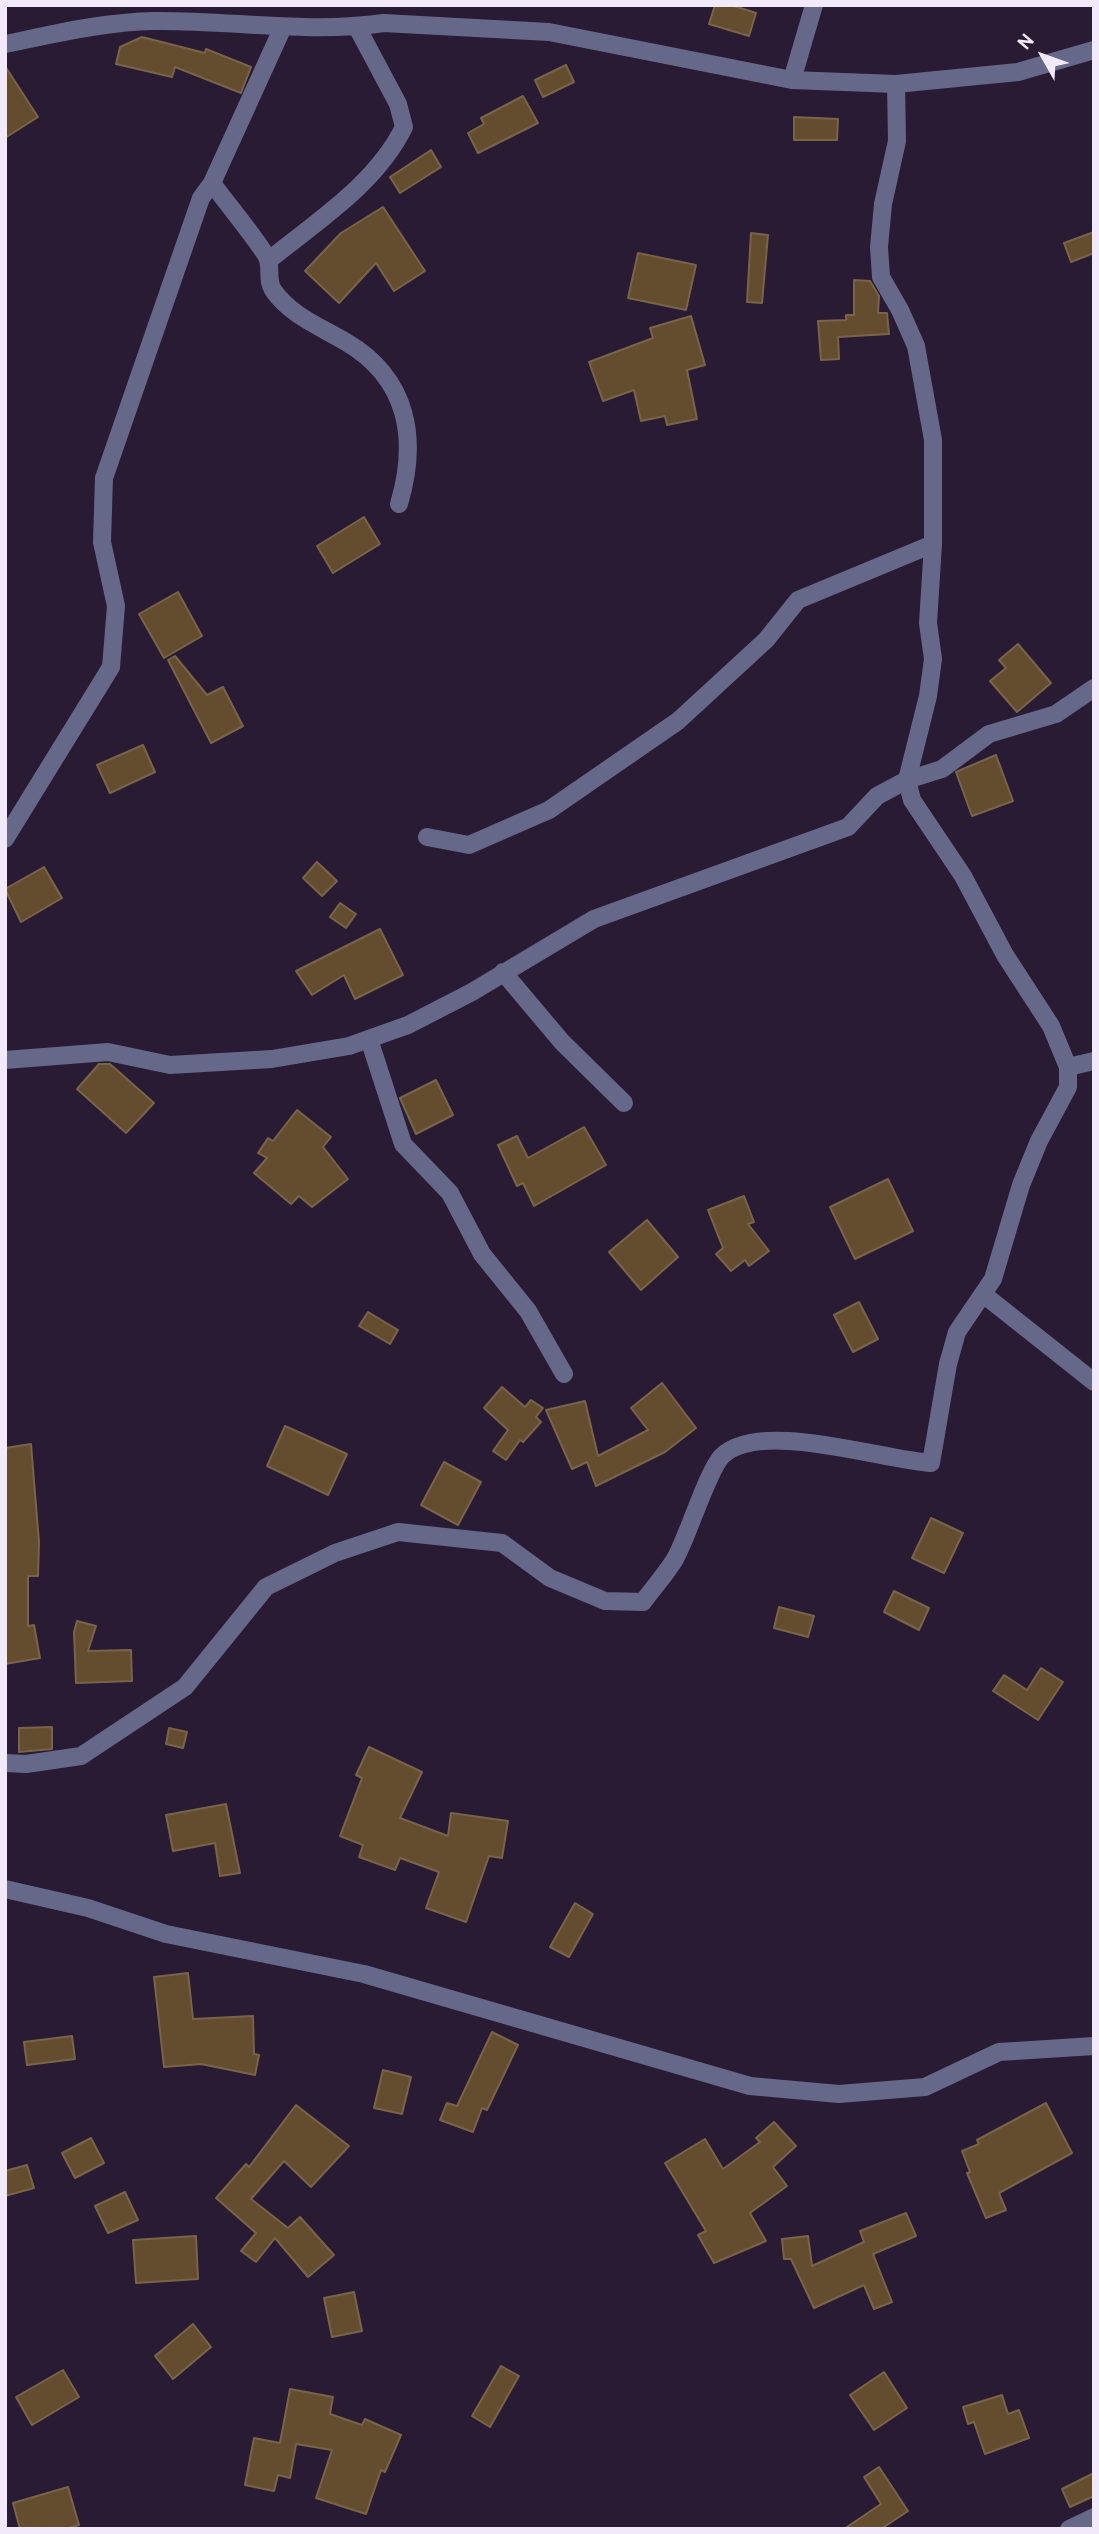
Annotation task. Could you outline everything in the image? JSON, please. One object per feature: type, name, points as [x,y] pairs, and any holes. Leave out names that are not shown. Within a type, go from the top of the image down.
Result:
[{"type":"street","points":[[792,80],[814,5]]},
{"type":"street","points":[[5,44],[105,25],[141,22],[283,27],[357,27],[384,23],[549,32],[792,80],[896,84],[1018,72],[1094,50]]},
{"type":"street","points":[[5,839],[111,667],[116,606],[102,542],[104,478],[201,198],[212,183],[283,27]]},
{"type":"street","points":[[269,260],[362,183],[392,151],[404,127],[398,104],[357,27]]},
{"type":"street","points":[[5,1763],[26,1764],[81,1756],[185,1687],[266,1587],[335,1553],[398,1532],[502,1544],[550,1578],[605,1601],[643,1602],[675,1559],[721,1457],[746,1442],[837,1445],[900,1460],[931,1463],[957,1332],[993,1279],[1025,1174],[1068,1087],[1068,1067],[1051,1026],[1005,955],[962,876],[912,800],[907,780],[928,696],[933,659],[928,623],[933,544],[933,440],[924,381],[911,334],[881,277],[879,247],[883,204],[897,141],[896,84]]},
{"type":"street","points":[[212,183],[269,260],[272,289],[303,319],[350,344],[388,376],[401,406],[410,440],[409,470],[399,504]]},
{"type":"street","points":[[427,837],[469,845],[549,810],[678,721],[766,640],[798,600],[933,544]]},
{"type":"street","points":[[5,1060],[108,1052],[170,1065],[272,1059],[349,1046],[408,1025],[594,919],[848,827],[877,796],[907,780],[942,769],[989,734],[1056,714],[1094,688]]},
{"type":"street","points":[[503,972],[562,1042],[624,1103]]},
{"type":"street","points":[[369,1039],[403,1144],[450,1193],[482,1254],[528,1311],[564,1374]]},
{"type":"street","points":[[1068,1067],[1094,1061]]},
{"type":"street","points":[[983,1294],[1094,1382]]},
{"type":"street","points":[[5,1889],[88,1908],[166,1934],[365,1975],[750,2086],[839,2094],[925,2087],[999,2052],[1094,2046]]},
{"type":"street","points":[[1069,2529],[1094,2517]]},
{"type":"building","points":[[715,5],[731,5],[756,13],[749,36],[709,24]]},
{"type":"building","points":[[142,37],[205,53],[206,49],[251,67],[241,93],[175,67],[172,77],[116,64],[120,47]]},
{"type":"building","points":[[566,65],[574,82],[543,97],[535,80]]},
{"type":"building","points":[[5,66],[38,117],[5,138]]},
{"type":"building","points":[[523,96],[538,123],[478,153],[468,133],[484,124],[481,118]]},
{"type":"building","points":[[794,117],[838,119],[837,140],[794,140]]},
{"type":"building","points":[[431,150],[441,167],[400,193],[390,177]]},
{"type":"building","points":[[383,207],[425,271],[394,291],[376,263],[339,303],[305,271],[341,233]]},
{"type":"building","points":[[1094,232],[1094,253],[1071,262],[1064,243]]},
{"type":"building","points":[[751,233],[768,235],[762,303],[747,302]]},
{"type":"building","points":[[638,253],[696,265],[686,310],[628,298]]},
{"type":"building","points":[[854,280],[870,281],[879,296],[878,313],[887,313],[889,334],[838,337],[839,359],[821,360],[818,321],[846,320],[846,315],[854,315]]},
{"type":"building","points":[[691,316],[705,365],[687,370],[697,419],[667,425],[665,416],[641,421],[634,390],[603,401],[589,362],[653,338],[650,328]]},
{"type":"building","points":[[364,517],[380,544],[333,573],[317,546]]},
{"type":"building","points":[[178,592],[202,636],[164,658],[139,614]]},
{"type":"building","points":[[1018,644],[1051,683],[1017,712],[990,681],[1006,668],[999,660]]},
{"type":"building","points":[[175,656],[207,695],[223,687],[243,726],[211,743],[168,660]]},
{"type":"building","points":[[143,745],[155,772],[110,793],[97,765]]},
{"type":"building","points":[[996,755],[1013,801],[972,816],[956,772]]},
{"type":"building","points":[[317,862],[337,881],[322,896],[303,878]]},
{"type":"building","points":[[44,867],[62,898],[21,922],[5,889]]},
{"type":"building","points":[[340,903],[356,914],[346,928],[330,917]]},
{"type":"building","points":[[380,929],[403,975],[355,999],[344,975],[312,995],[296,971]]},
{"type":"building","points":[[99,1064],[110,1064],[154,1103],[126,1133],[77,1089]]},
{"type":"building","points":[[436,1080],[453,1115],[416,1134],[400,1098]]},
{"type":"building","points":[[297,1110],[331,1137],[323,1147],[348,1179],[312,1207],[299,1196],[291,1204],[254,1173],[267,1158],[258,1153],[268,1138],[273,1141]]},
{"type":"building","points":[[584,1127],[606,1165],[534,1206],[523,1183],[517,1186],[498,1145],[517,1136],[528,1158]]},
{"type":"building","points":[[888,1179],[913,1231],[855,1259],[830,1207]]},
{"type":"building","points":[[744,1196],[754,1222],[748,1224],[769,1251],[749,1266],[745,1260],[731,1271],[716,1254],[723,1248],[708,1210]]},
{"type":"building","points":[[647,1220],[678,1257],[641,1290],[609,1252]]},
{"type":"building","points":[[859,1302],[878,1339],[853,1352],[834,1315]]},
{"type":"building","points":[[368,1312],[398,1330],[390,1344],[359,1326]]},
{"type":"building","points":[[662,1383],[696,1428],[665,1452],[596,1486],[587,1462],[572,1469],[546,1410],[585,1401],[598,1456],[648,1430],[631,1408]]},
{"type":"building","points":[[502,1387],[525,1407],[531,1400],[543,1408],[536,1417],[541,1422],[523,1442],[520,1440],[506,1460],[493,1451],[508,1430],[484,1408]]},
{"type":"building","points":[[285,1426],[347,1454],[328,1495],[267,1466]]},
{"type":"building","points":[[31,1444],[39,1542],[38,1576],[28,1576],[28,1626],[34,1625],[40,1658],[5,1664],[5,1448]]},
{"type":"building","points":[[444,1462],[481,1482],[458,1525],[421,1505]]},
{"type":"building","points":[[931,1518],[963,1533],[944,1573],[912,1558]]},
{"type":"building","points":[[894,1591],[929,1608],[919,1630],[884,1612]]},
{"type":"building","points":[[779,1607],[814,1616],[808,1637],[774,1628]]},
{"type":"building","points":[[77,1621],[96,1626],[88,1651],[131,1650],[132,1681],[76,1683],[74,1632]]},
{"type":"building","points":[[1041,1668],[1063,1682],[1038,1720],[993,1691],[1004,1675],[1027,1690]]},
{"type":"building","points":[[52,1727],[52,1749],[19,1752],[19,1728]]},
{"type":"building","points":[[169,1728],[187,1732],[183,1748],[166,1744]]},
{"type":"building","points":[[369,1747],[422,1772],[400,1818],[448,1836],[451,1813],[508,1821],[502,1858],[489,1856],[466,1922],[426,1908],[439,1872],[400,1858],[395,1870],[359,1857],[363,1845],[340,1836],[362,1778],[356,1775]]},
{"type":"building","points":[[226,1804],[240,1873],[220,1876],[215,1843],[173,1851],[166,1815]]},
{"type":"building","points":[[575,1903],[593,1914],[569,1957],[550,1947]]},
{"type":"building","points":[[188,1973],[193,2019],[253,2016],[254,2054],[259,2055],[255,2075],[201,2064],[164,2067],[154,1977]]},
{"type":"building","points":[[492,2032],[518,2045],[487,2110],[482,2108],[473,2132],[440,2120],[447,2103],[457,2106]]},
{"type":"building","points":[[72,2036],[75,2059],[27,2065],[24,2042]]},
{"type":"building","points":[[383,2070],[411,2077],[402,2114],[374,2108]]},
{"type":"building","points":[[1046,2103],[1072,2153],[999,2193],[1006,2210],[986,2218],[967,2173],[970,2172],[962,2151],[979,2144],[977,2140]]},
{"type":"building","points":[[296,2105],[349,2146],[311,2187],[284,2161],[251,2199],[288,2228],[300,2217],[334,2255],[308,2277],[275,2238],[256,2262],[241,2251],[256,2233],[216,2198],[246,2164],[249,2167]]},
{"type":"building","points":[[774,2122],[796,2146],[773,2167],[787,2186],[750,2213],[766,2241],[714,2263],[698,2235],[706,2231],[665,2163],[705,2139],[723,2169],[760,2142],[756,2138]]},
{"type":"building","points":[[91,2138],[104,2163],[75,2178],[62,2153]]},
{"type":"building","points":[[27,2165],[34,2188],[5,2196],[5,2171]]},
{"type":"building","points":[[125,2192],[138,2220],[108,2233],[95,2206]]},
{"type":"building","points":[[906,2213],[916,2236],[873,2254],[892,2302],[874,2309],[864,2285],[814,2308],[791,2259],[784,2259],[782,2239],[808,2236],[812,2266],[864,2242],[860,2231]]},
{"type":"building","points":[[196,2236],[198,2279],[136,2283],[133,2240]]},
{"type":"building","points":[[354,2292],[362,2331],[332,2337],[324,2298]]},
{"type":"building","points":[[193,2324],[211,2347],[173,2379],[155,2356]]},
{"type":"building","points":[[501,2366],[519,2376],[490,2427],[472,2416]]},
{"type":"building","points":[[63,2370],[79,2397],[32,2425],[16,2397]]},
{"type":"building","points":[[884,2372],[907,2408],[874,2430],[850,2395]]},
{"type":"building","points":[[290,2389],[333,2397],[330,2414],[362,2425],[365,2419],[401,2435],[385,2472],[381,2470],[366,2514],[316,2498],[332,2450],[296,2444],[290,2478],[278,2475],[274,2491],[245,2485],[254,2438],[280,2443]]},
{"type":"building","points":[[1002,2395],[1008,2414],[1019,2410],[1029,2438],[985,2454],[974,2422],[968,2424],[963,2407]]},
{"type":"building","points":[[879,2467],[908,2511],[881,2529],[844,2529],[881,2504],[864,2477]]},
{"type":"building","points":[[1094,2473],[1094,2496],[1070,2507],[1062,2489]]},
{"type":"building","points":[[68,2487],[79,2525],[66,2529],[20,2529],[13,2503]]}]
